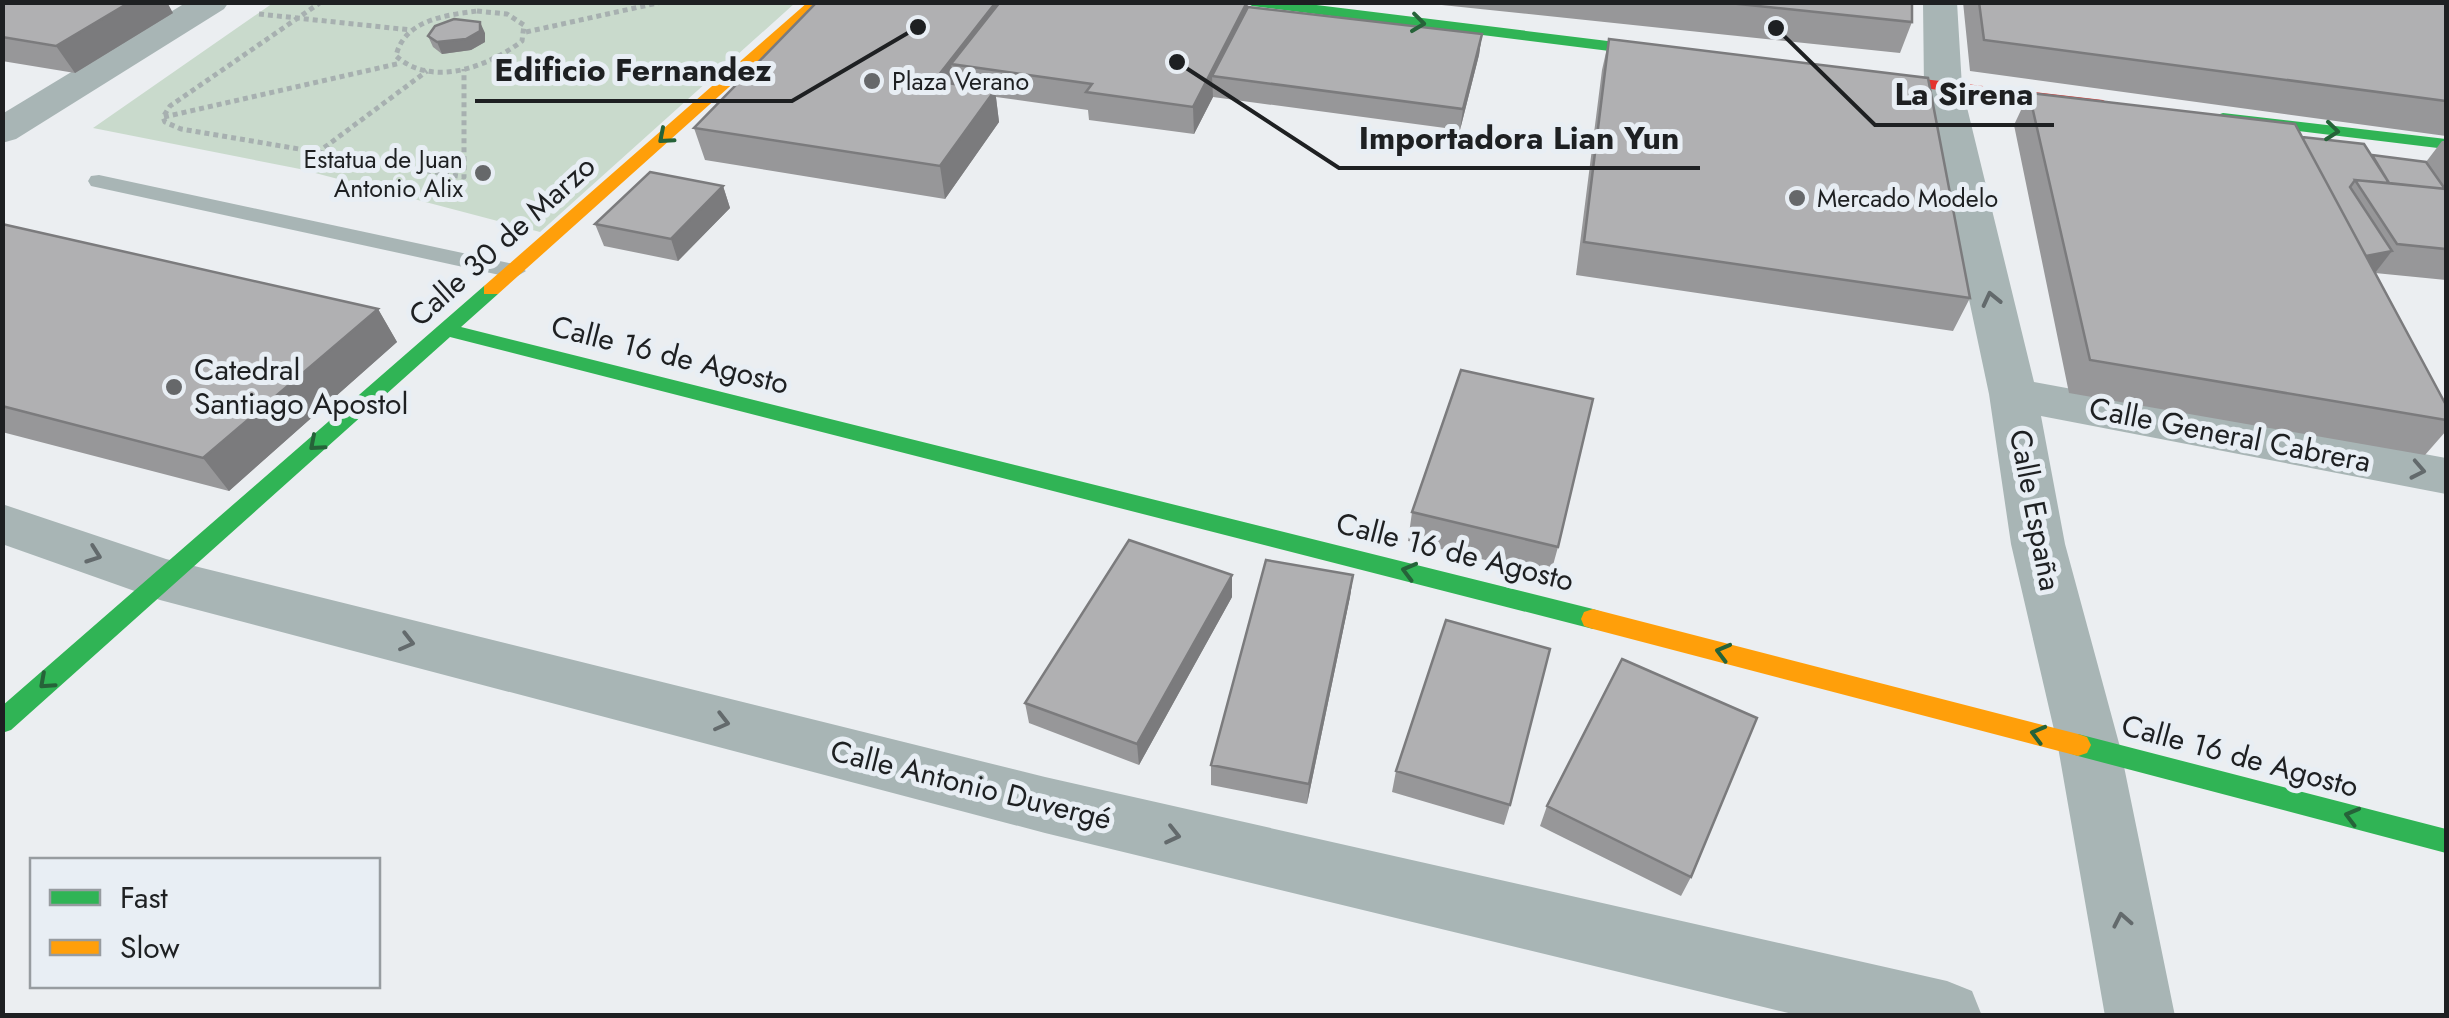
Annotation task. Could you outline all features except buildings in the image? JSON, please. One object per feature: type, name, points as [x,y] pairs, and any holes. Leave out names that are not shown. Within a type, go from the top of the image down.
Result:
[{"type":"main road","name":"Calle 30 de Marzo","points":[[2,722],[817,2]]},
{"type":"main road","points":[[1252,2],[1706,58]]},
{"type":"main road","points":[[1824,72],[2117,106]]},
{"type":"main road","points":[[2194,115],[2446,144]]},
{"type":"main road","name":"Calle 16 de Agosto","points":[[447,330],[1359,558],[2446,841]]},
{"type":"street","points":[[2,131],[212,2]]},
{"type":"street","name":"Calle España","points":[[1940,2],[1943,86],[2013,394],[2038,544],[2089,747],[2140,1016]]},
{"type":"street","name":"Calle General Cabrera","points":[[2013,394],[2446,476]]},
{"type":"street","name":"Calle Antonio Duvergé","points":[[2,522],[160,579],[1045,804],[1948,1016]]},
{"type":"lane","points":[[99,181],[514,270]]},
{"type":"path","points":[[163,118],[170,106],[321,2]]},
{"type":"path","points":[[526,32],[662,2]]},
{"type":"path","points":[[298,19],[412,30],[460,13],[494,12],[518,18],[526,32]]},
{"type":"path","points":[[402,63],[396,48],[412,30]]},
{"type":"path","points":[[163,118],[402,63],[427,71],[464,69],[500,57],[522,41],[526,32]]},
{"type":"path","points":[[163,118],[181,129],[464,178],[464,69]]},
{"type":"path","points":[[316,154],[427,71]]},
{"type":"green space","points":[[273,3],[795,3],[540,232],[300,169],[93,128]]},
{"type":"traffic: fast","points":[[1252,2],[1681,55]]},
{"type":"traffic: fast","points":[[2223,118],[2446,144]]},
{"type":"traffic: fast","points":[[2,722],[491,290]]},
{"type":"traffic: fast","points":[[447,330],[1593,619]]},
{"type":"traffic: fast","points":[[2078,745],[2446,841]]},
{"type":"traffic: slow","points":[[491,290],[817,2]]},
{"type":"traffic: slow","points":[[1593,619],[2078,745]]},
{"type":"traffic: jam","points":[[1855,76],[2103,105]]},
{"type":"place","name":"Edificio Fernandez","points":[[918,27]]},
{"type":"place","name":"La Sirena","points":[[1776,28]]},
{"type":"place","name":"Importadora Lian Yun","points":[[1177,62]]},
{"type":"place","name":"Plaza Verano","points":[[872,81]]},
{"type":"place","name":"Estatua de Juan Antonio Alix","points":[[483,173]]},
{"type":"place","name":"Mercado Modelo","points":[[1797,198]]},
{"type":"place","name":"Catedral Santiago Apostol","points":[[174,387]]}]
